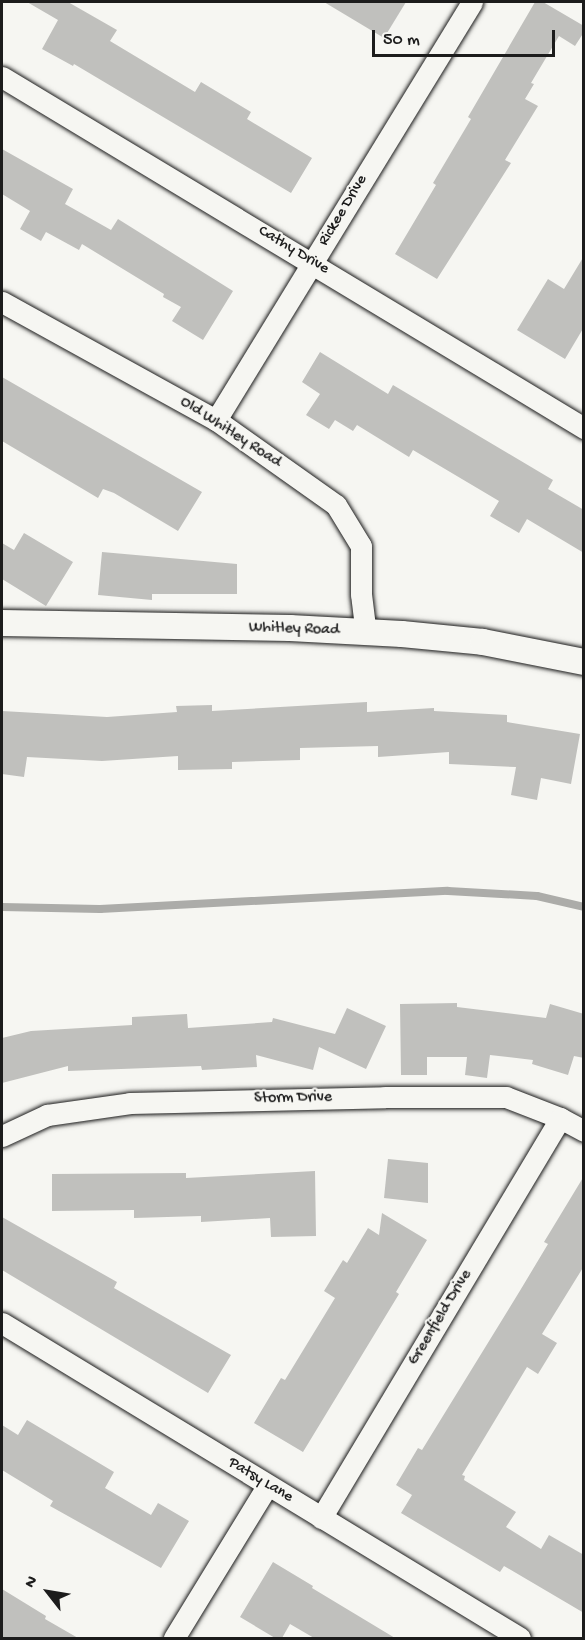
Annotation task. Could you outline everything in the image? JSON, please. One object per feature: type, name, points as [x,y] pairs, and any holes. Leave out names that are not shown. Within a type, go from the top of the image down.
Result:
[{"type":"street","name":"Rickee Drive","points":[[216,420],[472,2]]},
{"type":"street","name":"Cathy Drive","points":[[2,77],[584,428]]},
{"type":"street","name":"Old Whitley Road","points":[[2,302],[216,420],[336,505],[361,546],[361,594],[366,633]]},
{"type":"street","name":"Whitley Road","points":[[2,623],[366,633],[483,642],[584,662]]},
{"type":"street","name":"Storm Drive","points":[[2,1136],[47,1114],[130,1103],[385,1097],[506,1097],[560,1118],[584,1131]]},
{"type":"street","name":"Greenfield Drive","points":[[321,1518],[560,1118]]},
{"type":"street","name":"Patsy Lane","points":[[2,1323],[520,1638]]},
{"type":"street","points":[[174,1638],[267,1486]]},
{"type":"building","points":[[27,2],[68,2],[117,30],[110,41],[195,92],[201,82],[251,112],[247,119],[312,158],[291,193],[74,64],[73,66],[42,49],[58,20]]},
{"type":"building","points":[[324,2],[406,2],[384,38]]},
{"type":"building","points":[[535,2],[543,2],[584,26],[584,32],[575,46],[559,36],[531,83],[534,84],[525,99],[538,106],[505,160],[511,163],[437,279],[395,254],[436,185],[433,183],[471,119],[468,117]]},
{"type":"building","points":[[2,149],[73,189],[65,204],[111,230],[118,219],[233,291],[203,340],[172,321],[181,307],[163,297],[164,294],[82,244],[79,250],[46,232],[41,241],[20,229],[30,211],[2,194]]},
{"type":"building","points":[[584,256],[584,327],[565,359],[517,330],[548,279],[564,289]]},
{"type":"building","points":[[320,352],[388,394],[393,385],[553,480],[548,489],[584,510],[584,553],[527,519],[519,533],[490,516],[499,501],[413,450],[409,457],[357,425],[353,431],[335,420],[329,429],[306,415],[320,394],[302,382]]},
{"type":"building","points":[[2,377],[202,492],[178,531],[114,493],[103,489],[98,498],[2,441]]},
{"type":"building","points":[[24,533],[73,562],[46,606],[2,579],[2,543],[14,550]]},
{"type":"building","points":[[102,552],[237,564],[237,594],[152,594],[152,600],[98,595]]},
{"type":"building","points":[[367,702],[367,712],[434,708],[434,711],[507,715],[507,722],[580,734],[571,784],[541,778],[537,800],[511,795],[516,767],[449,764],[449,752],[378,757],[378,746],[300,748],[300,760],[232,762],[232,769],[178,770],[178,756],[102,761],[27,757],[24,777],[2,774],[2,711],[107,717],[177,712],[176,706],[212,705],[212,711]]},
{"type":"building","points":[[457,1003],[457,1007],[546,1018],[550,1004],[584,1014],[584,1058],[574,1056],[568,1075],[532,1064],[533,1060],[490,1055],[487,1078],[465,1075],[467,1057],[427,1057],[427,1075],[401,1075],[400,1004]]},
{"type":"building","points":[[347,1008],[386,1026],[366,1069],[319,1047],[313,1070],[256,1055],[257,1067],[202,1070],[201,1066],[68,1071],[68,1066],[2,1083],[2,1038],[31,1031],[132,1025],[132,1017],[187,1014],[188,1028],[272,1022],[273,1018],[335,1034]]},
{"type":"building","points":[[388,1159],[428,1163],[428,1203],[384,1198]]},
{"type":"building","points":[[315,1171],[316,1236],[271,1237],[270,1218],[201,1222],[201,1216],[134,1218],[134,1210],[52,1211],[52,1174],[186,1173],[186,1178]]},
{"type":"building","points":[[584,1176],[584,1266],[542,1334],[557,1343],[538,1374],[527,1367],[462,1475],[465,1476],[464,1480],[516,1512],[506,1527],[541,1549],[549,1535],[584,1555],[584,1613],[504,1566],[500,1572],[401,1513],[412,1495],[396,1485],[418,1448],[422,1450],[521,1289],[548,1244],[544,1242]]},
{"type":"building","points":[[382,1213],[427,1240],[396,1292],[399,1294],[303,1452],[254,1423],[281,1378],[285,1380],[335,1298],[324,1291],[343,1260],[347,1263],[368,1228],[379,1235]]},
{"type":"building","points":[[2,1217],[117,1282],[114,1288],[231,1355],[208,1393],[2,1270]]},
{"type":"building","points":[[27,1420],[114,1472],[105,1488],[151,1515],[158,1503],[189,1521],[161,1568],[50,1506],[53,1501],[2,1470],[2,1425],[18,1435]]},
{"type":"building","points":[[273,1562],[395,1638],[314,1638],[290,1624],[282,1638],[275,1638],[240,1617]]},
{"type":"building","points":[[2,1589],[46,1616],[45,1619],[78,1638],[2,1638]]},
{"type":"waterway","points":[[2,907],[100,909],[448,891],[537,896],[584,907]]}]
